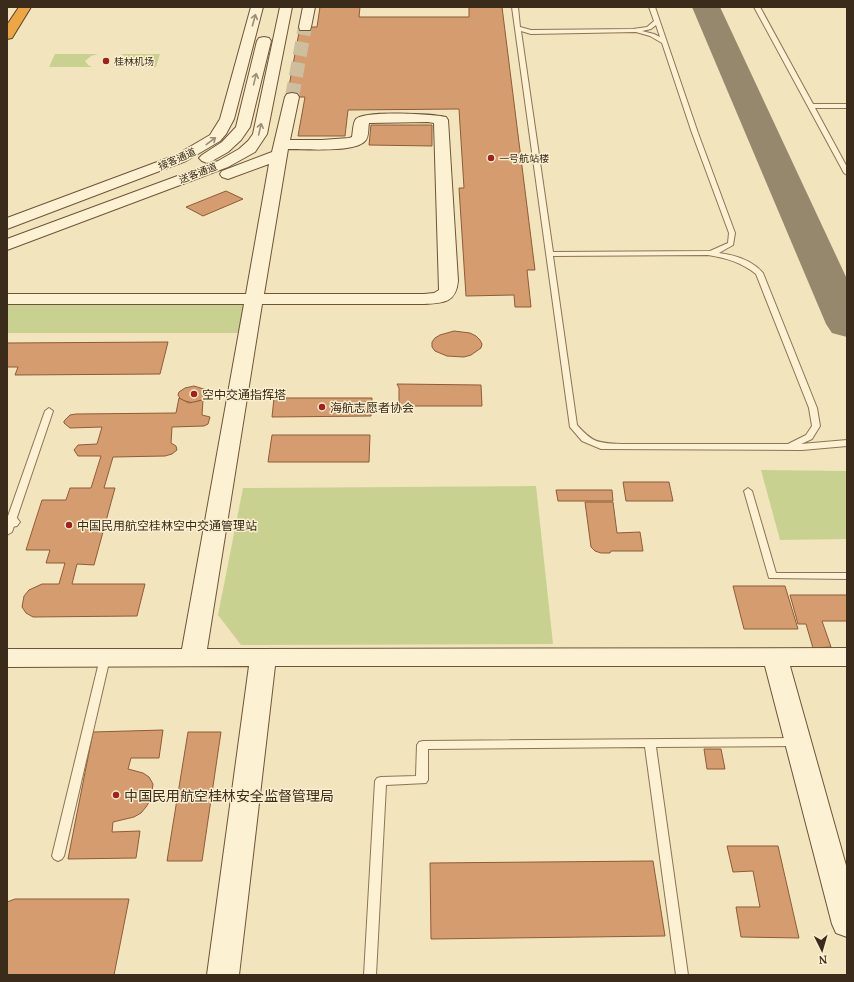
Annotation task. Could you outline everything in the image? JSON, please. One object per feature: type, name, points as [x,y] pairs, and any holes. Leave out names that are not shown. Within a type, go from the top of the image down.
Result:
[{"type":"highway","points":[[7,35],[25,7]]},
{"type":"street","name":"接客通道","points":[[7,224],[159,167],[198,149],[215,138],[219,134],[227,119],[257,7]]},
{"type":"street","name":"送客通道","points":[[7,245],[202,161],[225,149],[236,138],[243,127],[272,7]]},
{"type":"street","name":"送客通道","points":[[7,233],[99,205],[223,164],[240,155],[254,144],[260,134],[286,7]]},
{"type":"street","points":[[305,27],[309,7]]},
{"type":"street","points":[[193,658],[280,150],[292,97]]},
{"type":"street","points":[[7,254],[280,150],[353,142],[359,138],[362,122],[368,119],[428,118],[440,120],[449,291],[444,295],[433,298],[7,299]]},
{"type":"street","points":[[776,657],[847,924]]},
{"type":"street","points":[[7,658],[847,657]]},
{"type":"street","points":[[223,975],[263,658]]},
{"type":"lane","points":[[515,7],[573,424],[585,439],[601,446],[789,447],[827,446],[847,443]]},
{"type":"lane","points":[[652,7],[695,133],[732,232],[731,244],[720,250],[708,253]]},
{"type":"lane","points":[[757,7],[847,173]]},
{"type":"lane","points":[[519,32],[633,31],[649,28],[657,22]]},
{"type":"lane","points":[[633,31],[652,35],[664,42]]},
{"type":"lane","points":[[811,106],[847,106]]},
{"type":"lane","points":[[549,254],[708,253],[729,256],[749,264],[759,273],[813,408],[816,426],[809,437],[789,447]]},
{"type":"lane","points":[[8,526],[49,411]]},
{"type":"lane","points":[[748,491],[772,576],[847,576]]},
{"type":"lane","points":[[58,856],[105,658]]},
{"type":"lane","points":[[370,975],[382,781],[422,780],[423,746],[798,742]]},
{"type":"lane","points":[[650,743],[682,975]]},
{"type":"green space","points":[[55,54],[98,54],[91,56],[85,61],[92,67],[49,67]]},
{"type":"green space","points":[[121,54],[160,54],[156,67],[113,67],[127,61],[127,58]]},
{"type":"green space","points":[[7,303],[246,303],[242,333],[7,333]]},
{"type":"green space","points":[[761,470],[847,471],[847,539],[780,540]]},
{"type":"green space","points":[[536,486],[553,644],[241,645],[218,615],[243,488]]},
{"type":"building","name":"一号航站楼","points":[[320,7],[360,7],[359,17],[469,17],[469,7],[502,7],[535,270],[527,270],[531,307],[515,307],[514,295],[466,296],[459,188],[464,188],[459,109],[348,110],[345,136],[298,136],[305,97],[287,97],[300,27],[317,27]]},
{"type":"building","points":[[371,125],[432,125],[432,146],[369,145]]},
{"type":"building","points":[[226,191],[243,199],[203,216],[186,207]]},
{"type":"building","points":[[454,331],[470,333],[476,336],[482,344],[481,348],[471,355],[464,357],[447,356],[435,351],[432,347],[432,342],[435,338]]},
{"type":"building","points":[[168,342],[160,374],[15,375],[18,367],[7,367],[7,343]]},
{"type":"building","points":[[397,384],[481,385],[482,406],[399,406],[399,388]]},
{"type":"building","name":"空中交通指挥塔","points":[[194,386],[207,390],[209,395],[207,398],[193,403],[181,400],[178,395],[179,392],[185,388]]},
{"type":"building","name":"中国民用航空桂林空中交通管理站","points":[[179,398],[189,403],[203,400],[202,415],[210,417],[208,424],[204,426],[172,427],[171,443],[176,446],[177,450],[172,454],[165,456],[113,457],[104,488],[115,488],[94,565],[77,564],[72,584],[145,584],[137,616],[33,617],[26,613],[22,607],[24,596],[29,590],[42,584],[59,584],[65,563],[46,563],[50,550],[26,550],[42,500],[66,500],[70,488],[91,488],[101,456],[78,456],[74,450],[78,445],[97,444],[102,427],[70,428],[64,423],[64,421],[70,415],[76,414],[176,413]]},
{"type":"building","name":"海航志愿者协会","points":[[274,398],[372,398],[371,416],[272,417]]},
{"type":"building","points":[[272,435],[370,435],[369,462],[268,462]]},
{"type":"building","points":[[623,482],[669,482],[673,501],[626,501]]},
{"type":"building","points":[[556,490],[612,490],[613,501],[558,501]]},
{"type":"building","points":[[585,502],[613,502],[617,533],[640,532],[643,551],[611,551],[610,553],[601,553],[595,551],[591,547]]},
{"type":"building","points":[[733,586],[785,586],[798,629],[744,629]]},
{"type":"building","points":[[790,595],[847,595],[847,621],[822,621],[831,647],[813,648],[806,624],[798,624]]},
{"type":"building","name":"中国民用航空桂林安全监督管理局","points":[[163,730],[159,758],[131,758],[128,769],[143,773],[149,777],[153,784],[151,799],[141,813],[134,817],[113,822],[112,832],[140,831],[136,858],[68,859],[93,732]]},
{"type":"building","points":[[188,732],[221,732],[202,861],[167,861]]},
{"type":"building","points":[[704,749],[721,749],[725,769],[707,769]]},
{"type":"building","points":[[727,846],[778,846],[799,938],[741,937],[736,907],[760,907],[753,871],[733,872]]},
{"type":"building","points":[[653,861],[665,936],[431,939],[430,863]]},
{"type":"building","points":[[15,899],[129,899],[114,975],[7,975],[7,902]]},
{"type":"taxiway","points":[[706,7],[847,324]]},
{"type":"tunnel","points":[[292,97],[305,27]]},
{"type":"place","name":"桂林机场","points":[[106,61]]},
{"type":"place","name":"一号航站楼","points":[[491,158]]},
{"type":"place","name":"空中交通指挥塔","points":[[194,394]]},
{"type":"place","name":"海航志愿者协会","points":[[322,407]]},
{"type":"place","name":"中国民用航空桂林空中交通管理站","points":[[69,525]]},
{"type":"place","name":"中国民用航空桂林安全监督管理局","points":[[116,795]]}]
